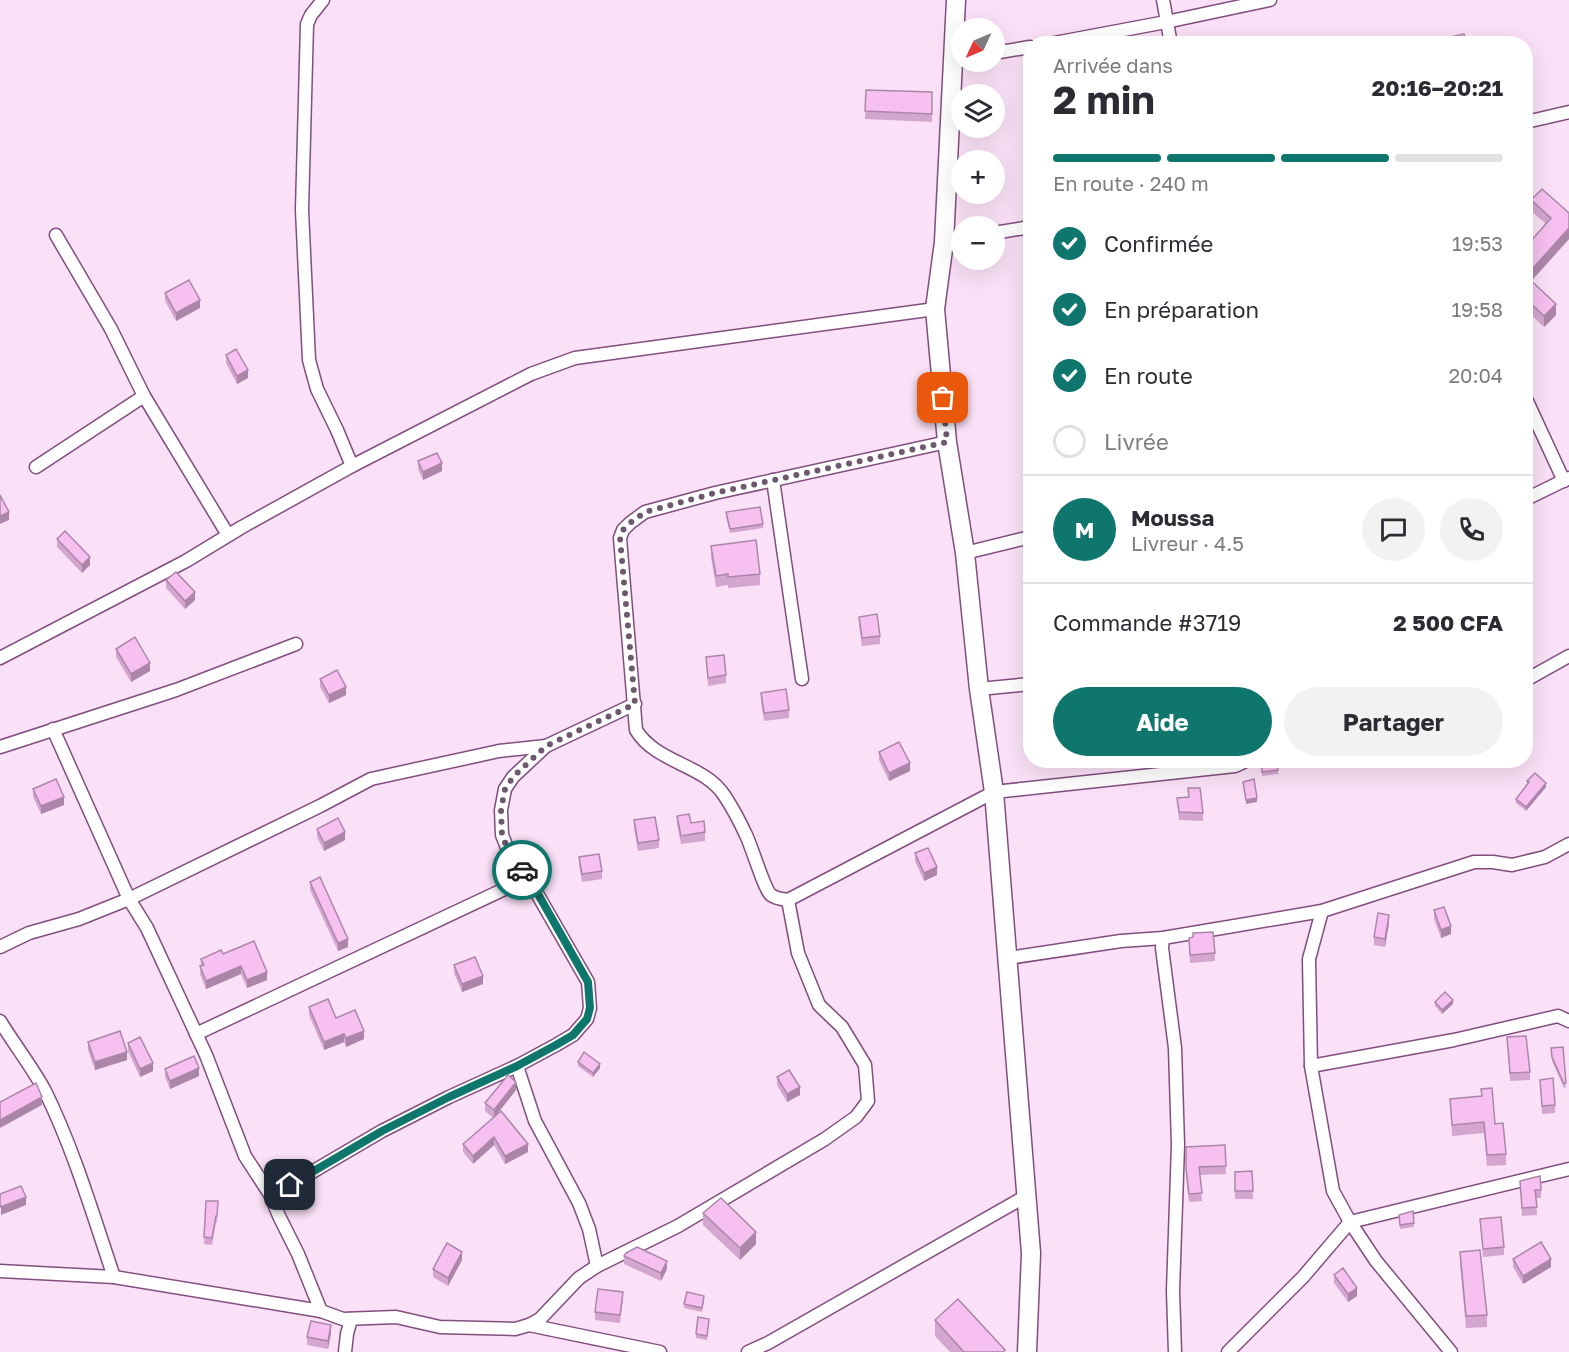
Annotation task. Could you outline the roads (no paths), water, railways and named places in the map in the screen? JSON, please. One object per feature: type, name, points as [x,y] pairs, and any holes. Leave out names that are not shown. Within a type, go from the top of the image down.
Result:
[{"type":"street","points":[[323,0],[310,15],[307,24],[302,210],[308,349],[316,389],[352,466]]},
{"type":"street","points":[[956,0],[956,18]]},
{"type":"street","points":[[1163,0],[1169,36]]},
{"type":"street","points":[[1092,36],[1270,0]]},
{"type":"street","points":[[1005,52],[1023,48]]},
{"type":"street","points":[[954,216],[957,72]]},
{"type":"street","points":[[1533,120],[1569,112]]},
{"type":"street","points":[[1005,231],[1023,227]]},
{"type":"street","points":[[56,235],[116,339],[144,396],[228,536]]},
{"type":"street","points":[[951,249],[935,309],[947,442],[965,554],[979,689],[994,792],[1031,1253],[1027,1352]]},
{"type":"street","points":[[0,658],[140,586],[352,466],[531,374],[575,358],[935,309]]},
{"type":"street","points":[[36,467],[144,396]]},
{"type":"street","points":[[1533,413],[1567,479],[1533,496]]},
{"type":"street","points":[[947,442],[773,480],[645,512],[623,530],[620,538],[636,730],[642,741],[712,782],[723,793],[747,835],[769,893],[779,899],[788,900],[994,792],[1216,768]]},
{"type":"street","points":[[773,480],[802,679]]},
{"type":"street","points":[[965,554],[1023,539]]},
{"type":"street","points":[[0,747],[176,690],[296,644]]},
{"type":"street","points":[[1533,676],[1569,656]]},
{"type":"street","points":[[979,689],[1023,685]]},
{"type":"street","points":[[271,1196],[382,1131],[517,1066],[573,1035],[587,1019],[590,1008],[588,982],[528,878],[510,855],[502,835],[501,810],[505,789],[513,777],[546,746],[635,704]]},
{"type":"street","points":[[53,729],[129,899],[147,928],[196,1034],[245,1156],[271,1196],[321,1311]]},
{"type":"street","points":[[0,947],[30,933],[78,919],[129,899],[371,779],[500,751],[546,746]]},
{"type":"street","points":[[1008,958],[1121,941],[1164,938],[1322,911],[1474,862],[1521,864],[1545,857],[1569,844]]},
{"type":"street","points":[[196,1034],[528,878]]},
{"type":"street","points":[[0,1271],[114,1277],[321,1311],[351,1319],[396,1317],[440,1327],[476,1329],[515,1329],[529,1325],[540,1319],[579,1278],[597,1266],[678,1226],[825,1139],[856,1117],[868,1101],[865,1065],[842,1027],[819,1005],[810,984],[798,953],[788,900]]},
{"type":"street","points":[[1322,911],[1309,959],[1311,1066],[1333,1191],[1376,1261],[1451,1352]]},
{"type":"street","points":[[1164,938],[1162,948],[1175,1048],[1178,1145],[1173,1291],[1175,1352]]},
{"type":"street","points":[[1311,1066],[1454,1040],[1558,1016],[1569,1021]]},
{"type":"street","points":[[0,1021],[52,1106],[114,1277]]},
{"type":"street","points":[[517,1066],[535,1121],[579,1203],[589,1229],[597,1266]]},
{"type":"street","points":[[1228,1352],[1303,1277],[1350,1222],[1569,1169]]},
{"type":"street","points":[[748,1352],[767,1347],[1026,1196]]},
{"type":"street","points":[[345,1352],[351,1319]]},
{"type":"street","points":[[529,1325],[660,1352]]}]
